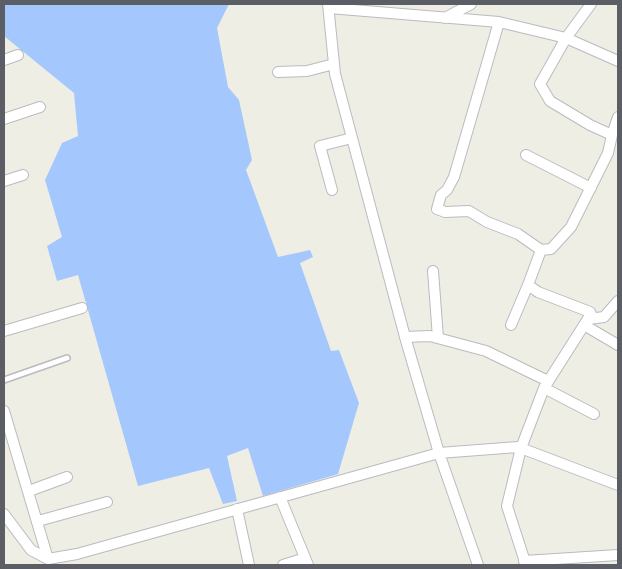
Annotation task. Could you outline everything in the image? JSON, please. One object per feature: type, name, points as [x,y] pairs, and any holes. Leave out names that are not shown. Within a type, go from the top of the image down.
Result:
[{"type":"street","points":[[445,18],[471,4]]},
{"type":"street","points":[[591,4],[566,38],[540,84],[550,101],[590,125],[612,135]]},
{"type":"street","points":[[478,565],[439,453],[405,337],[334,64],[329,6],[499,22],[566,38],[618,62]]},
{"type":"street","points":[[499,22],[454,178],[447,190],[441,195],[436,209],[445,212],[469,211],[487,222],[518,234],[540,250],[551,250],[565,235],[591,188],[608,153],[618,117]]},
{"type":"street","points":[[4,60],[18,55]]},
{"type":"street","points":[[278,72],[308,70],[334,64]]},
{"type":"street","points":[[4,119],[40,107]]},
{"type":"street","points":[[332,190],[320,146],[352,138]]},
{"type":"street","points":[[526,155],[591,188]]},
{"type":"street","points":[[4,181],[23,175]]},
{"type":"street","points":[[511,325],[540,250]]},
{"type":"street","points":[[433,271],[438,338]]},
{"type":"street","points":[[528,285],[538,292],[590,312],[586,322],[546,385],[521,448],[507,506],[525,563],[618,555]]},
{"type":"street","points":[[586,322],[604,317],[618,301]]},
{"type":"street","points":[[4,331],[82,308]]},
{"type":"street","points":[[586,322],[618,346]]},
{"type":"street","points":[[405,337],[413,335],[438,338],[486,352],[594,414]]},
{"type":"street","points":[[4,411],[48,559]]},
{"type":"street","points":[[4,514],[31,550],[48,559],[77,554],[439,453],[521,448],[618,484]]},
{"type":"street","points":[[29,490],[67,477]]},
{"type":"street","points":[[280,497],[306,565]]},
{"type":"street","points":[[38,521],[107,502]]},
{"type":"street","points":[[237,510],[249,565]]},
{"type":"street","points":[[77,554],[78,565]]},
{"type":"street","points":[[283,565],[299,560],[306,565]]},
{"type":"lane","points":[[4,380],[67,358]]},
{"type":"water","points":[[4,4],[229,4],[217,28],[228,87],[239,100],[252,160],[246,170],[278,257],[310,250],[313,257],[300,263],[331,351],[339,350],[359,403],[338,474],[263,496],[248,448],[227,456],[237,501],[223,504],[209,468],[138,486],[78,275],[57,281],[47,246],[62,237],[45,180],[62,143],[78,136],[74,93],[4,36]]}]
